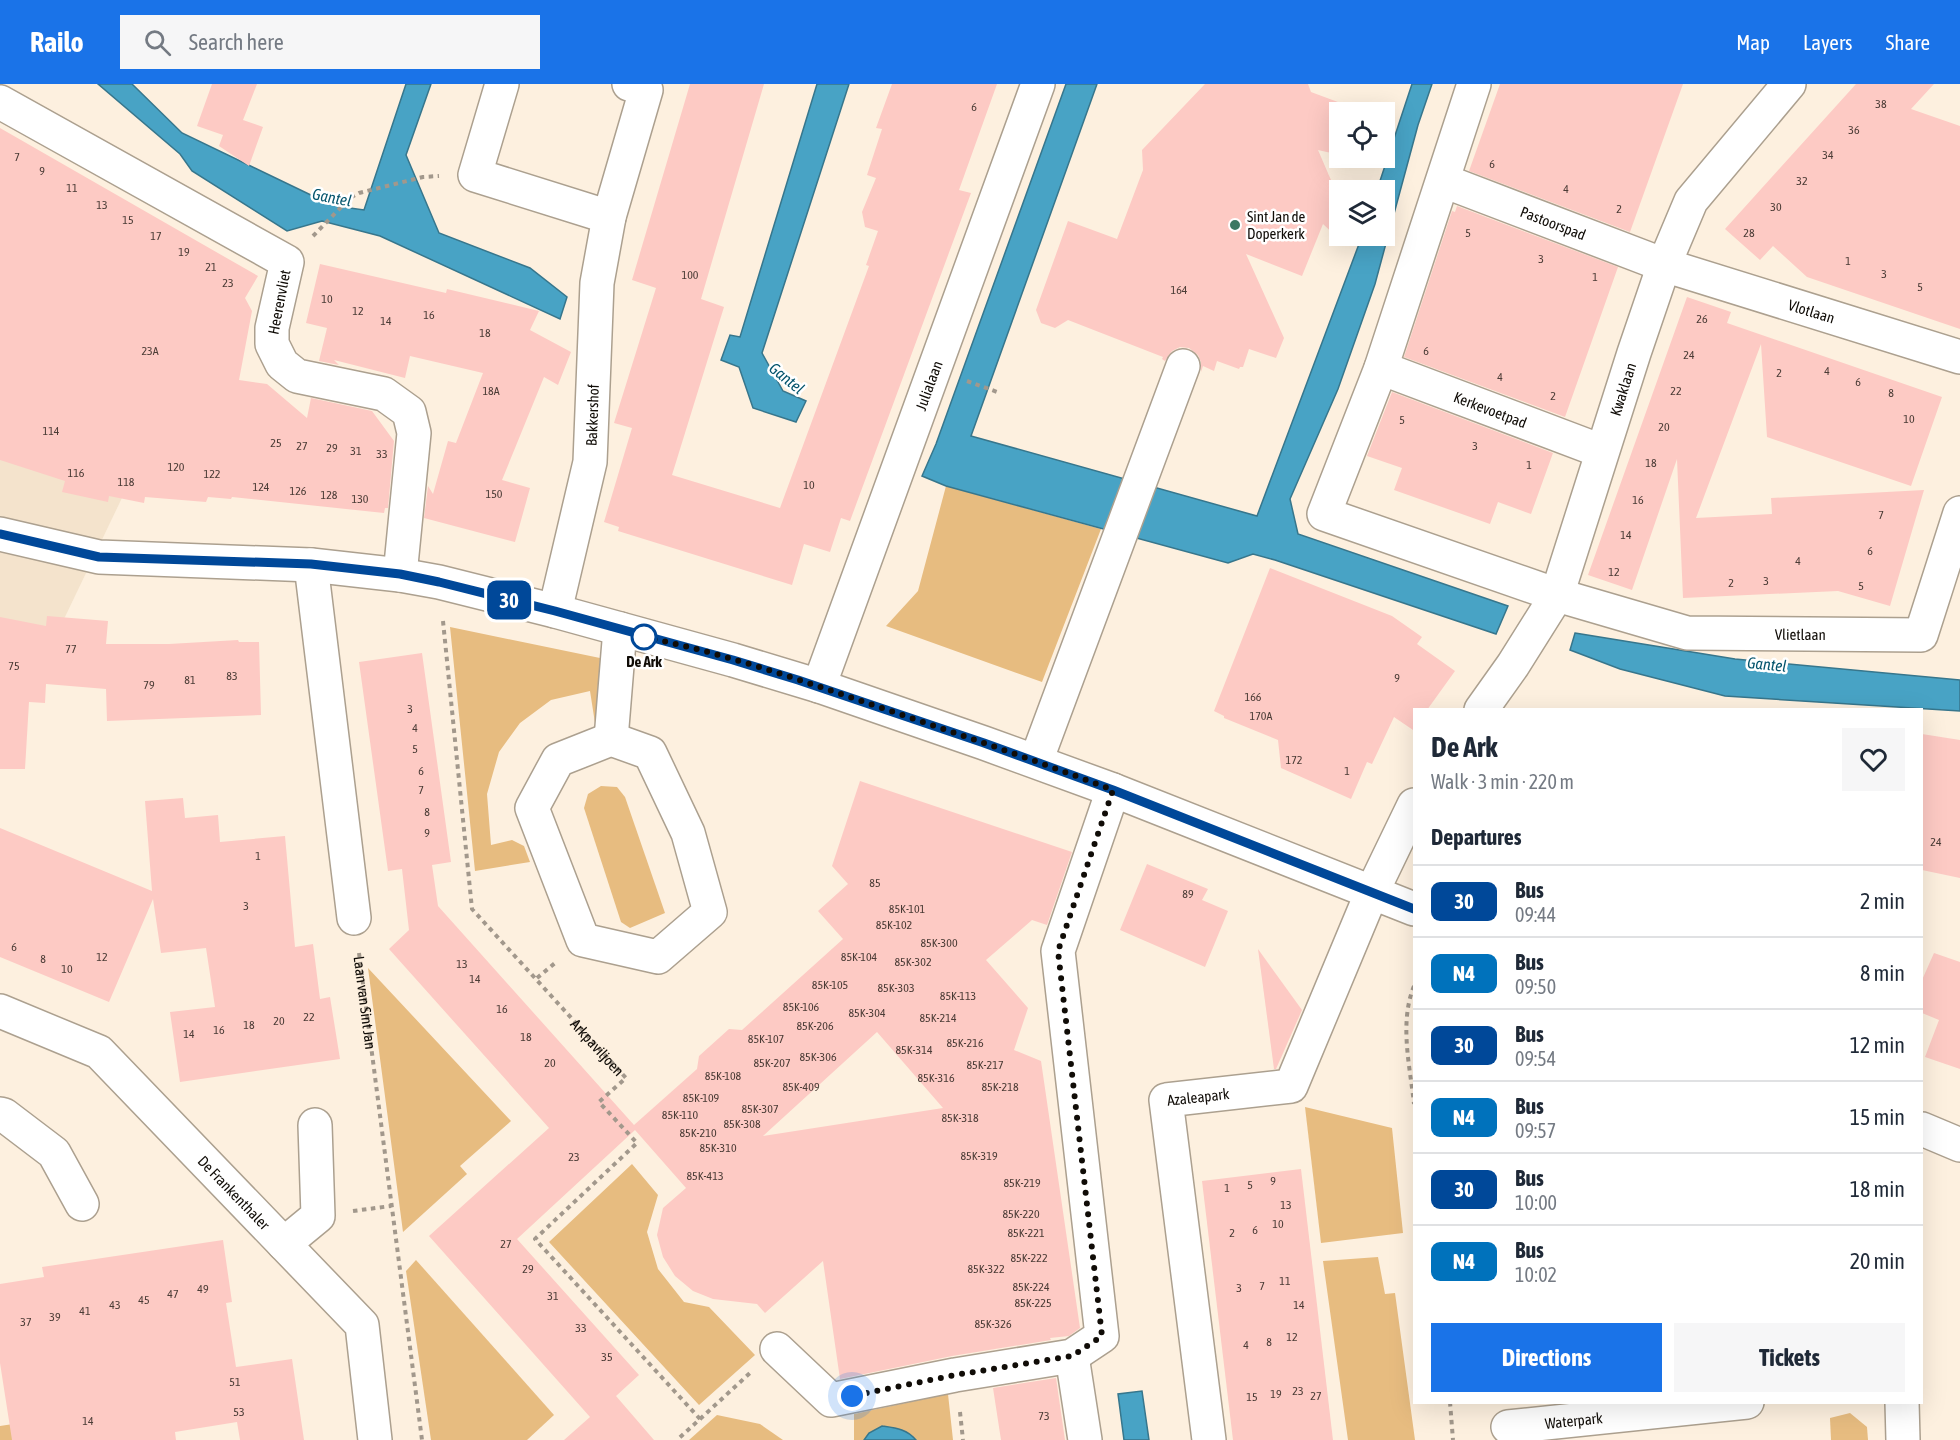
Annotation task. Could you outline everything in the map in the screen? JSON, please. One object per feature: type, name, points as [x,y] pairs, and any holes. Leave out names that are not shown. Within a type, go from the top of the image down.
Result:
[{"type":"street","points":[[502,84],[475,175],[609,217]]},
{"type":"street","name":"Bakkershof","points":[[555,611],[590,462],[597,283],[609,217],[646,90],[629,84]]},
{"type":"street","name":"Julialaan","points":[[819,686],[1038,84]]},
{"type":"street","points":[[1474,84],[1381,368],[1324,514],[1557,595]]},
{"type":"street","name":"Kwaklaan","points":[[1482,708],[1513,665],[1557,595],[1601,451],[1664,265],[1691,201],[1777,86]]},
{"type":"street","name":"Heerenvliet","points":[[0,102],[287,262],[272,328],[272,344],[282,364],[297,376],[384,394],[409,412],[414,433],[400,574]]},
{"type":"street","name":"Pastoorspad","points":[[1444,181],[1664,265]]},
{"type":"street","name":"Vlotlaan","points":[[1664,265],[1960,357]]},
{"type":"street","points":[[1036,761],[1183,366]]},
{"type":"street","name":"Kerkevoetpad","points":[[1381,368],[1601,451]]},
{"type":"street","name":"Vlietlaan","points":[[1557,595],[1688,633],[1921,635],[1960,513]]},
{"type":"street","points":[[0,534],[99,557],[311,564],[400,574],[555,611],[819,686],[1036,761],[1413,909]]},
{"type":"street","points":[[311,564],[354,918]]},
{"type":"street","points":[[611,739],[620,629]]},
{"type":"street","points":[[611,739],[650,753],[688,833],[710,912],[658,957],[583,940],[532,808],[558,760],[611,739]]},
{"type":"street","points":[[777,1349],[831,1400],[955,1375],[1072,1356],[1102,1336],[1058,951],[1113,790]]},
{"type":"street","points":[[1372,892],[1413,807]]},
{"type":"street","name":"Azaleapark","points":[[1209,1440],[1166,1100],[1291,1086],[1372,892]]},
{"type":"street","name":"De Frankenthaler","points":[[0,1011],[99,1052],[362,1325],[375,1440]]},
{"type":"street","points":[[0,1114],[4,1114],[54,1154],[82,1204]]},
{"type":"street","points":[[284,1244],[318,1216],[315,1125]]},
{"type":"street","points":[[1923,1129],[1960,1145]]},
{"type":"street","points":[[1072,1356],[1085,1440]]},
{"type":"street","name":"Waterpark","points":[[1508,1427],[1728,1404]]},
{"type":"street","points":[[1902,1404],[1903,1440]]},
{"type":"path","points":[[326,224],[350,198],[359,193],[423,177]]},
{"type":"path","points":[[959,378],[1000,393]]},
{"type":"path","name":"Arkpaviljoen","points":[[439,582],[472,909],[626,1078],[599,1102],[638,1143],[535,1239],[700,1419]]},
{"type":"path","name":"Laan van Sint Jan","points":[[354,918],[422,1440]]},
{"type":"path","points":[[1413,989],[1406,1032],[1413,1095]]},
{"type":"path","points":[[676,1440],[777,1349]]},
{"type":"path","points":[[1450,1404],[1453,1440]]},
{"type":"shaded area","points":[[0,357],[154,431],[42,665],[0,654]]},
{"type":"shaded area","points":[[946,486],[1101,529],[1042,682],[886,626],[918,591]]},
{"type":"shaded area","points":[[450,627],[600,658],[599,723],[595,723],[590,691],[551,700],[520,723],[499,752],[487,794],[491,845],[512,840],[524,846],[530,862],[475,871]]},
{"type":"shaded area","points":[[601,786],[617,787],[625,797],[665,913],[630,928],[621,922],[584,808],[588,794]]},
{"type":"shaded area","points":[[368,968],[511,1121],[460,1166],[467,1174],[403,1232]]},
{"type":"shaded area","points":[[1305,1107],[1392,1128],[1403,1233],[1321,1243]]},
{"type":"shaded area","points":[[632,1164],[658,1195],[647,1232],[658,1269],[684,1302],[709,1307],[755,1355],[699,1405],[549,1242]]},
{"type":"shaded area","points":[[1378,1257],[1385,1294],[1395,1293],[1415,1440],[1348,1440],[1323,1261]]},
{"type":"shaded area","points":[[416,1260],[554,1415],[527,1440],[431,1440],[406,1271]]},
{"type":"shaded area","points":[[948,1394],[953,1440],[916,1440],[912,1435],[869,1433],[864,1440],[854,1440],[854,1414]]},
{"type":"shaded area","points":[[1850,1413],[1867,1427],[1868,1440],[1831,1440],[1830,1418]]},
{"type":"shaded area","points":[[717,1415],[760,1424],[783,1440],[689,1440]]},
{"type":"shaded area","points":[[52,1418],[55,1440],[0,1440],[0,1426]]},
{"type":"water","points":[[98,84],[132,84],[182,133],[315,197],[343,207],[364,210],[406,84],[431,84],[406,155],[439,233],[530,268],[567,297],[560,319],[380,236],[322,221],[287,231],[192,171],[180,154]]},
{"type":"water","points":[[817,84],[849,84],[762,353],[783,391],[806,401],[796,422],[753,408],[739,367],[721,360],[730,335],[740,337]]},
{"type":"water","points":[[1066,84],[1097,84],[971,436],[1257,516],[1358,246],[1385,246],[1375,284],[1338,389],[1290,499],[1298,534],[1508,606],[1496,634],[1253,554],[1228,563],[946,486],[922,476],[936,444]]},
{"type":"water","points":[[1412,84],[1432,84],[1418,125],[1395,210],[1395,180],[1380,180],[1384,168],[1395,168],[1395,135]]},
{"type":"water","name":"Gantel","points":[[1575,633],[1735,659],[1960,680],[1960,711],[1725,696],[1620,669],[1570,650]]},
{"type":"water","points":[[1142,1391],[1149,1440],[1124,1440],[1118,1394]]},
{"type":"water","points":[[882,1426],[905,1431],[916,1440],[864,1440],[869,1433]]},
{"type":"building","points":[[212,84],[257,84],[243,120],[263,127],[249,166],[219,146],[223,135],[197,126]]},
{"type":"building","points":[[690,84],[764,84],[701,299],[724,307],[672,475],[780,508],[869,266],[866,265],[878,231],[865,227],[862,212],[876,178],[867,175],[882,129],[876,128],[892,84],[997,84],[959,190],[971,193],[850,521],[841,518],[830,552],[804,544],[792,585],[618,531],[619,527],[604,522],[632,428],[614,423],[656,288],[632,280]]},
{"type":"building","name":"Sint Jan de Doperkerk","points":[[1205,84],[1308,84],[1311,92],[1338,102],[1329,102],[1329,152],[1318,150],[1331,180],[1329,180],[1329,230],[1323,224],[1302,276],[1246,254],[1284,338],[1276,358],[1249,349],[1243,367],[1239,369],[1217,361],[1214,371],[1203,366],[1201,372],[1198,355],[1189,348],[1180,347],[1172,351],[1165,361],[1163,357],[1068,320],[1055,328],[1041,323],[1036,310],[1068,221],[1117,239],[1143,170],[1142,150]]},
{"type":"building","points":[[1500,84],[1683,84],[1630,232],[1469,171]]},
{"type":"building","points":[[1856,84],[1934,84],[1911,109],[1960,126],[1960,329],[1807,277],[1773,246],[1760,260],[1725,229]]},
{"type":"building","points":[[0,128],[258,276],[245,298],[252,311],[239,380],[267,384],[307,418],[311,398],[372,411],[394,441],[388,508],[385,508],[384,513],[232,497],[231,499],[208,497],[206,502],[145,497],[144,503],[109,496],[108,502],[62,492],[65,481],[0,460]]},
{"type":"building","points":[[1457,206],[1618,267],[1565,417],[1404,357],[1452,211],[1455,212]]},
{"type":"building","points":[[320,264],[446,293],[447,289],[539,311],[530,330],[571,352],[558,385],[544,377],[502,480],[530,488],[515,542],[424,518],[428,486],[433,494],[448,441],[456,443],[483,373],[410,356],[405,378],[334,360],[339,365],[319,361],[327,328],[306,323]]},
{"type":"building","points":[[1687,297],[1731,312],[1727,323],[1942,397],[1911,486],[1767,437],[1761,344],[1696,518],[1772,514],[1771,498],[1924,490],[1890,606],[1838,591],[1683,598],[1677,459],[1632,590],[1588,575]]},
{"type":"building","points":[[1392,392],[1553,453],[1531,514],[1498,502],[1490,524],[1394,490],[1402,468],[1367,456]]},
{"type":"building","points":[[1270,568],[1392,616],[1422,637],[1417,644],[1455,671],[1428,708],[1413,708],[1413,730],[1394,717],[1372,764],[1367,762],[1351,799],[1281,768],[1278,740],[1224,718],[1214,711]]},
{"type":"building","points":[[47,616],[108,621],[106,644],[169,644],[238,640],[239,642],[259,642],[261,715],[107,721],[106,689],[46,684],[45,703],[29,702],[25,769],[0,769],[0,617],[46,626]]},
{"type":"building","points":[[422,653],[451,862],[432,865],[438,906],[634,1125],[697,1069],[699,1056],[729,1029],[742,1030],[843,939],[818,911],[848,884],[832,866],[860,781],[1072,852],[1047,925],[1032,920],[986,960],[1028,1008],[1014,1050],[1041,1061],[1080,1328],[1069,1336],[1050,1338],[1051,1340],[952,1356],[840,1379],[823,1261],[765,1313],[757,1304],[713,1299],[693,1291],[675,1276],[663,1257],[657,1235],[663,1208],[686,1188],[635,1130],[517,1239],[639,1375],[616,1396],[654,1440],[564,1440],[590,1417],[429,1236],[549,1128],[389,949],[409,930],[402,869],[388,871],[359,662]],"holes":[[[877,1032],[943,1108],[763,1136]]]},
{"type":"building","points":[[1923,734],[1960,740],[1960,878],[1923,870]]},
{"type":"building","points":[[183,798],[185,818],[218,815],[220,842],[285,836],[295,947],[313,944],[320,999],[330,997],[340,1059],[180,1082],[170,1012],[215,1007],[206,948],[161,953],[153,899],[109,1002],[0,957],[0,828],[152,891],[145,801]]},
{"type":"building","points":[[1147,864],[1208,889],[1202,900],[1228,911],[1205,967],[1120,930]]},
{"type":"building","points":[[1258,949],[1302,1010],[1276,1069],[1274,1069]]},
{"type":"building","points":[[1934,953],[1960,962],[1960,1069],[1925,1057],[1939,1020],[1923,1013],[1923,978]]},
{"type":"building","points":[[1301,1169],[1333,1440],[1233,1440],[1202,1181]]},
{"type":"building","points":[[223,1240],[232,1302],[226,1303],[236,1367],[292,1359],[304,1440],[240,1440],[237,1422],[175,1432],[176,1440],[12,1440],[0,1363],[0,1284],[44,1277],[42,1267]]},
{"type":"building","points":[[1056,1378],[1065,1440],[1001,1440],[993,1388]]},
{"type":"bus line","name":"30","points":[[0,534],[99,557],[311,564],[400,574],[555,611],[819,686],[1036,761],[1413,909]]},
{"type":"place","name":"Sint Jan de Doperkerk","points":[[1235,225]]},
{"type":"place","name":"De Ark","points":[[644,637]]},
{"type":"route","points":[[644,637],[733,660],[819,686],[1113,790],[1058,951],[1102,1336],[1072,1356],[955,1375],[852,1396]]}]
